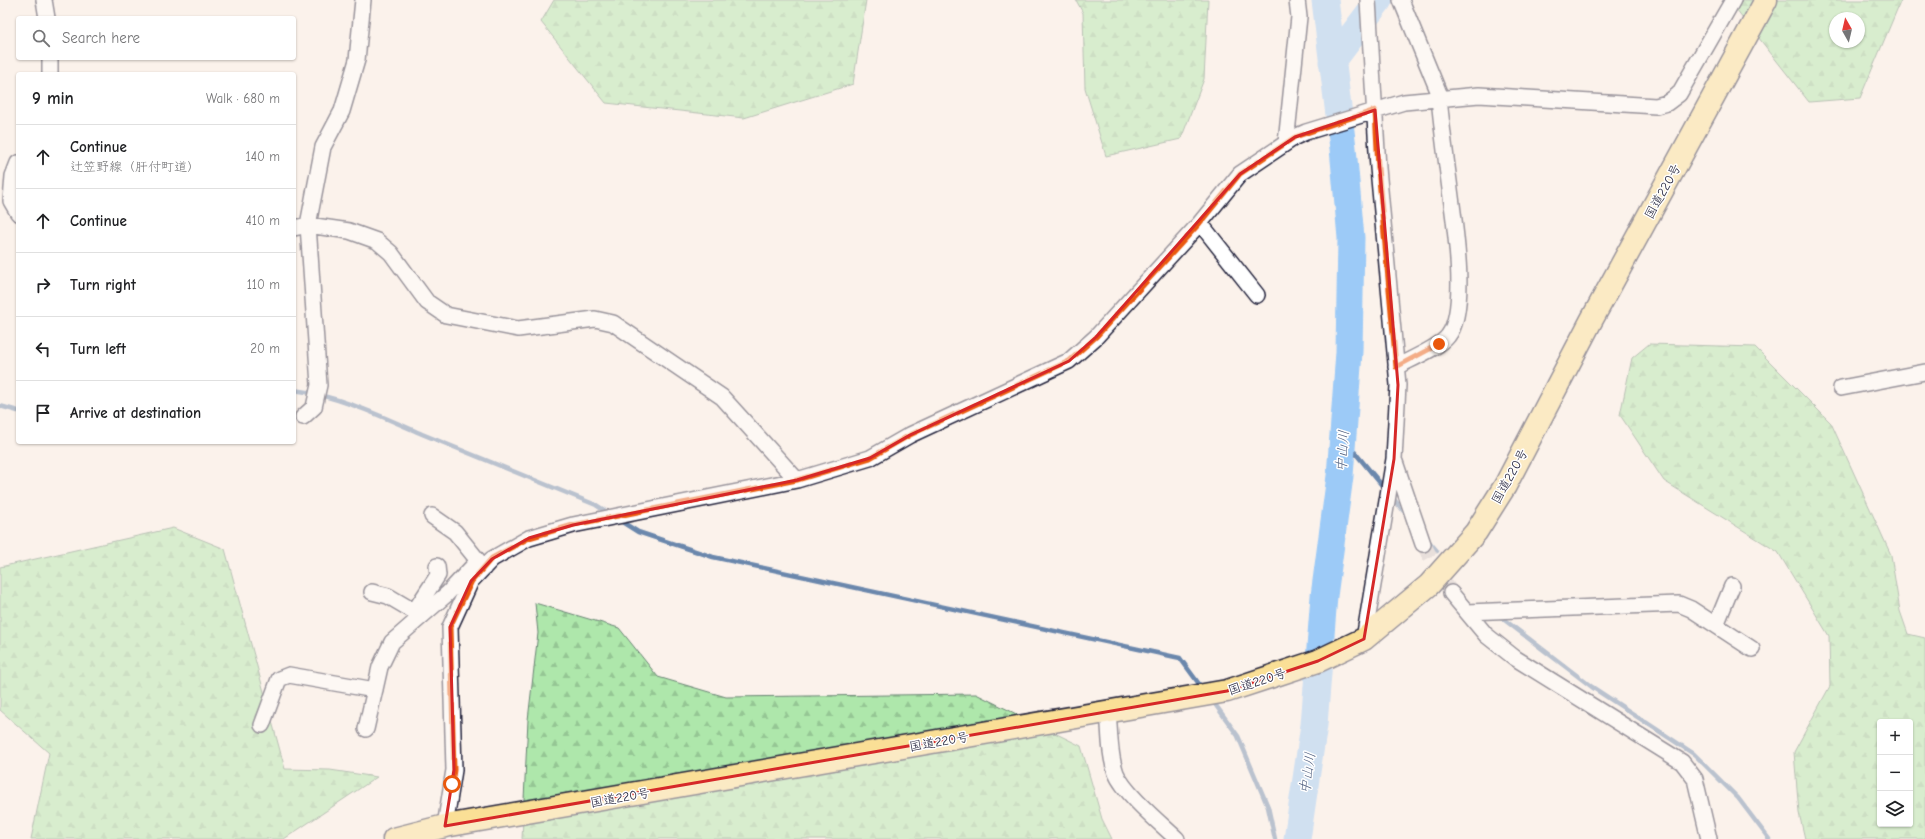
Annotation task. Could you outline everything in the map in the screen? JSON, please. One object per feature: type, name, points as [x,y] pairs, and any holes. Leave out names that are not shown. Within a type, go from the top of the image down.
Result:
[{"type":"highway","name":"国道220号","points":[[394,839],[445,826],[1227,691],[1318,661],[1364,639],[1429,585],[1476,532],[1505,486],[1591,321],[1766,0]]},
{"type":"street","points":[[44,0],[47,16]]},
{"type":"street","points":[[303,417],[314,407],[319,386],[301,226],[323,147],[342,111],[357,60],[363,0]]},
{"type":"street","points":[[1286,143],[1299,17],[1298,0]]},
{"type":"street","points":[[1364,639],[1394,459],[1398,384],[1372,111],[1368,0]]},
{"type":"street","points":[[1396,367],[1439,344],[1449,335],[1456,318],[1459,291],[1458,259],[1440,98],[1401,0]]},
{"type":"street","points":[[366,729],[380,666],[392,642],[418,614],[447,594],[481,564],[529,538],[573,525],[797,480],[870,458],[910,435],[1069,361],[1096,337],[1200,223],[1240,174],[1295,137],[1306,132],[1404,102],[1440,98],[1479,95],[1656,106],[1667,103],[1679,94],[1733,0]]},
{"type":"street","points":[[50,60],[50,72]]},
{"type":"street","points":[[16,168],[13,176],[11,201],[16,210]]},
{"type":"street","points":[[1200,223],[1257,296]]},
{"type":"street","points":[[301,226],[349,231],[377,242],[391,253],[427,302],[446,315],[518,329],[595,318],[613,323],[722,397],[797,480]]},
{"type":"street","points":[[1841,388],[1925,372]]},
{"type":"street","points":[[1394,459],[1423,544]]},
{"type":"street","points":[[432,516],[456,532],[481,564]]},
{"type":"street","points":[[445,826],[454,770],[450,627],[481,564]]},
{"type":"street","points":[[418,614],[438,574],[437,566]]},
{"type":"street","points":[[1716,625],[1732,586]]},
{"type":"street","points":[[372,592],[388,596],[418,614]]},
{"type":"street","points":[[1452,593],[1486,635],[1515,658],[1682,762],[1695,779],[1709,839]]},
{"type":"street","points":[[1467,612],[1679,604],[1692,608],[1752,649]]},
{"type":"street","points":[[262,725],[278,679],[290,675],[375,690]]},
{"type":"street","points":[[1108,712],[1112,761],[1116,774],[1134,797],[1177,839]]},
{"type":"highlighted area","points":[[1375,110],[1398,385],[1394,459],[1364,639],[1318,661],[1227,691],[445,826],[454,770],[450,627],[471,581],[492,559],[529,538],[573,525],[797,480],[870,458],[910,435],[1069,361],[1096,337],[1240,174],[1295,137]]},
{"type":"green space","points":[[554,0],[866,0],[853,84],[744,118],[606,103],[541,22]]},
{"type":"green space","points":[[1076,0],[1208,0],[1204,79],[1181,139],[1106,156],[1085,88],[1083,13]]},
{"type":"green space","points":[[1729,0],[1901,0],[1860,98],[1809,102]]},
{"type":"green space","points":[[1649,344],[1755,347],[1831,423],[1891,555],[1900,611],[1908,634],[1925,638],[1925,839],[1805,839],[1799,813],[1794,752],[1830,686],[1829,636],[1778,552],[1664,481],[1620,415],[1632,358]]},
{"type":"green space","points":[[173,528],[225,549],[285,769],[330,770],[377,777],[284,839],[31,839],[49,753],[0,710],[0,567]]},
{"type":"green space","points":[[535,603],[619,628],[658,677],[726,697],[976,694],[1081,746],[1102,819],[1112,839],[522,839],[528,720],[538,633]]},
{"type":"waterway","name":"中山川","points":[[1297,839],[1314,725],[1324,596],[1340,476],[1349,352],[1351,238],[1343,148],[1325,0]]},
{"type":"waterway","name":"中山川","points":[[1332,62],[1379,0]]},
{"type":"waterway","points":[[296,390],[327,397],[391,420],[596,505],[610,514]]},
{"type":"waterway","points":[[0,406],[16,410]]},
{"type":"waterway","points":[[1343,438],[1385,489]]},
{"type":"waterway","points":[[1391,496],[1407,515]]},
{"type":"waterway","points":[[619,520],[638,532],[713,557],[1180,658],[1202,688]]},
{"type":"waterway","points":[[1426,538],[1437,551]]},
{"type":"waterway","points":[[1498,615],[1592,687],[1694,754],[1738,798],[1769,839]]},
{"type":"waterway","points":[[1212,700],[1238,736],[1268,807],[1275,839]]},
{"type":"tunnel","points":[[1423,544],[1451,593]]},
{"type":"route","points":[[452,784],[454,770],[450,627],[472,581],[492,558],[529,538],[573,525],[797,480],[870,458],[910,435],[1069,361],[1096,337],[1200,223],[1240,174],[1295,137],[1306,132],[1375,110],[1378,168],[1396,367],[1439,344]]}]
